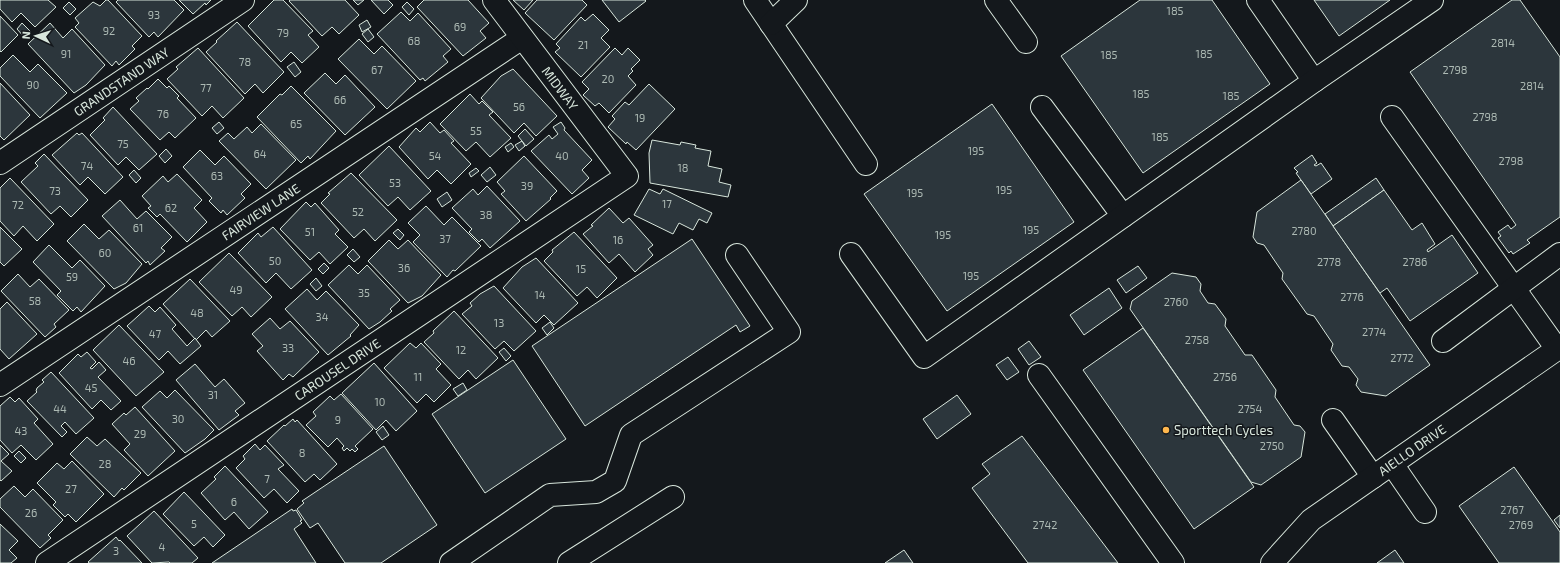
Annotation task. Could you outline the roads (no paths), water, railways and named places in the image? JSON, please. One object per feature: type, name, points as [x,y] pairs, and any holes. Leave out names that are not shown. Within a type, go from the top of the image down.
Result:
[{"type":"street","name":"GRANDSTAND WAY","points":[[0,163],[243,0]]},
{"type":"street","name":"MIDWAY","points":[[494,0],[627,176]]},
{"type":"street","points":[[755,0],[866,164]]},
{"type":"street","points":[[771,24],[796,0]]},
{"type":"street","points":[[996,0],[1026,42]]},
{"type":"street","points":[[1258,0],[1314,81]]},
{"type":"street","points":[[851,254],[924,357],[1314,81],[1432,0]]},
{"type":"street","name":"FAIRVIEW LANE","points":[[0,385],[522,38]]},
{"type":"street","points":[[1042,107],[1123,216]]},
{"type":"street","points":[[1392,117],[1558,348]]},
{"type":"street","name":"CAROUSEL DRIVE","points":[[47,563],[627,176]]},
{"type":"street","points":[[1443,341],[1560,254]]},
{"type":"street","points":[[451,563],[550,495],[596,492],[615,481],[631,435],[789,332],[737,255]]},
{"type":"street","name":"AIELLO DRIVE","points":[[1272,563],[1312,520],[1558,348]]},
{"type":"street","points":[[1039,375],[1173,563]]},
{"type":"street","points":[[1333,420],[1373,477]]},
{"type":"street","points":[[1392,464],[1425,512]]},
{"type":"street","points":[[569,563],[673,497]]},
{"type":"place","name":"Sporttech Cycles","points":[[1166,430]]}]
